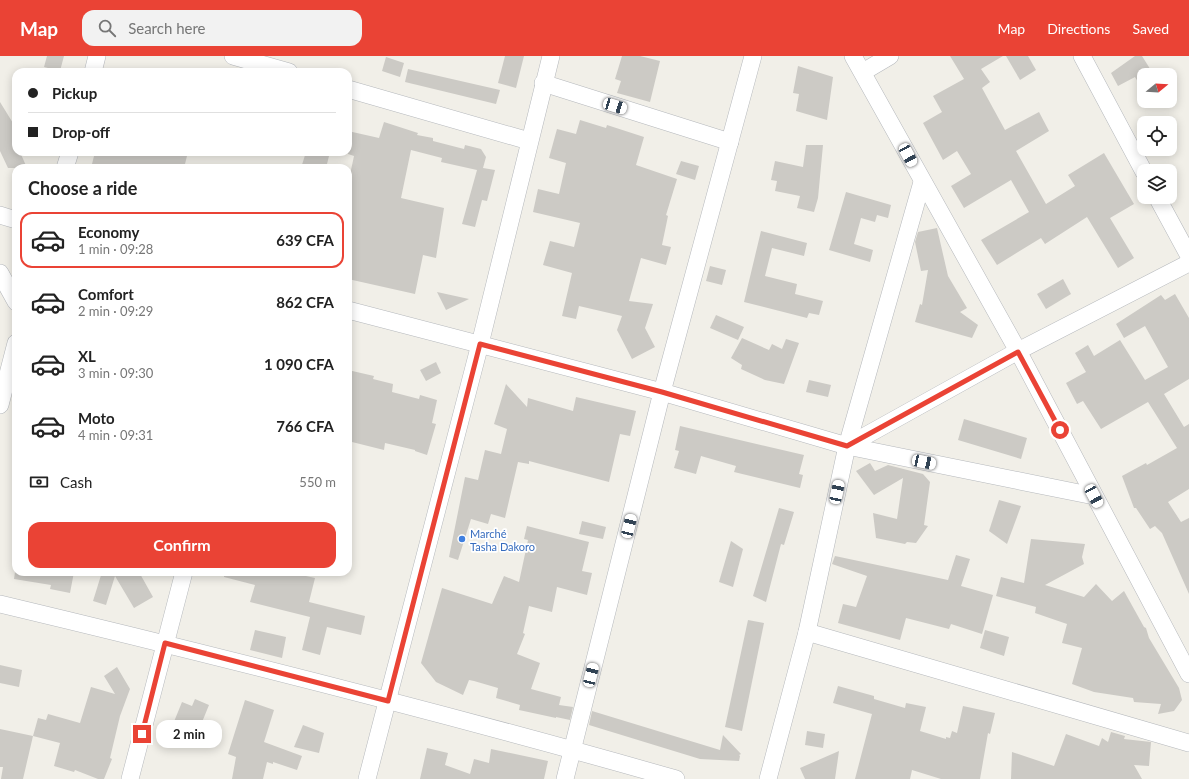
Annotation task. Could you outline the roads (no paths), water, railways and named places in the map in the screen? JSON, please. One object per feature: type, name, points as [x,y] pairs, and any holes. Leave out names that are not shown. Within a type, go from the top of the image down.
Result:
[{"type":"street","points":[[94,68],[97,56]]},
{"type":"street","points":[[233,56],[275,68]]},
{"type":"street","points":[[367,779],[480,344],[543,83],[551,56]]},
{"type":"street","points":[[565,779],[662,392],[753,56]]},
{"type":"street","points":[[854,56],[922,182],[1018,352],[1189,674]]},
{"type":"street","points":[[863,72],[890,56]]},
{"type":"street","points":[[1082,56],[1140,164]]},
{"type":"street","points":[[543,83],[730,142]]},
{"type":"street","points":[[352,90],[529,141]]},
{"type":"street","points":[[768,779],[807,632],[847,446],[922,182]]},
{"type":"street","points":[[1161,204],[1189,256]]},
{"type":"street","points":[[0,215],[12,219]]},
{"type":"street","points":[[847,446],[1018,352],[1189,263]]},
{"type":"street","points":[[0,273],[12,295]]},
{"type":"street","points":[[352,311],[662,392],[847,446],[1094,496]]},
{"type":"street","points":[[0,405],[12,358]]},
{"type":"street","points":[[130,779],[183,576]]},
{"type":"street","points":[[0,604],[165,643],[572,749],[676,779]]},
{"type":"street","points":[[807,632],[1189,743]]},
{"type":"place","name":"Marché Tasha Dakoro","points":[[462,539]]}]
